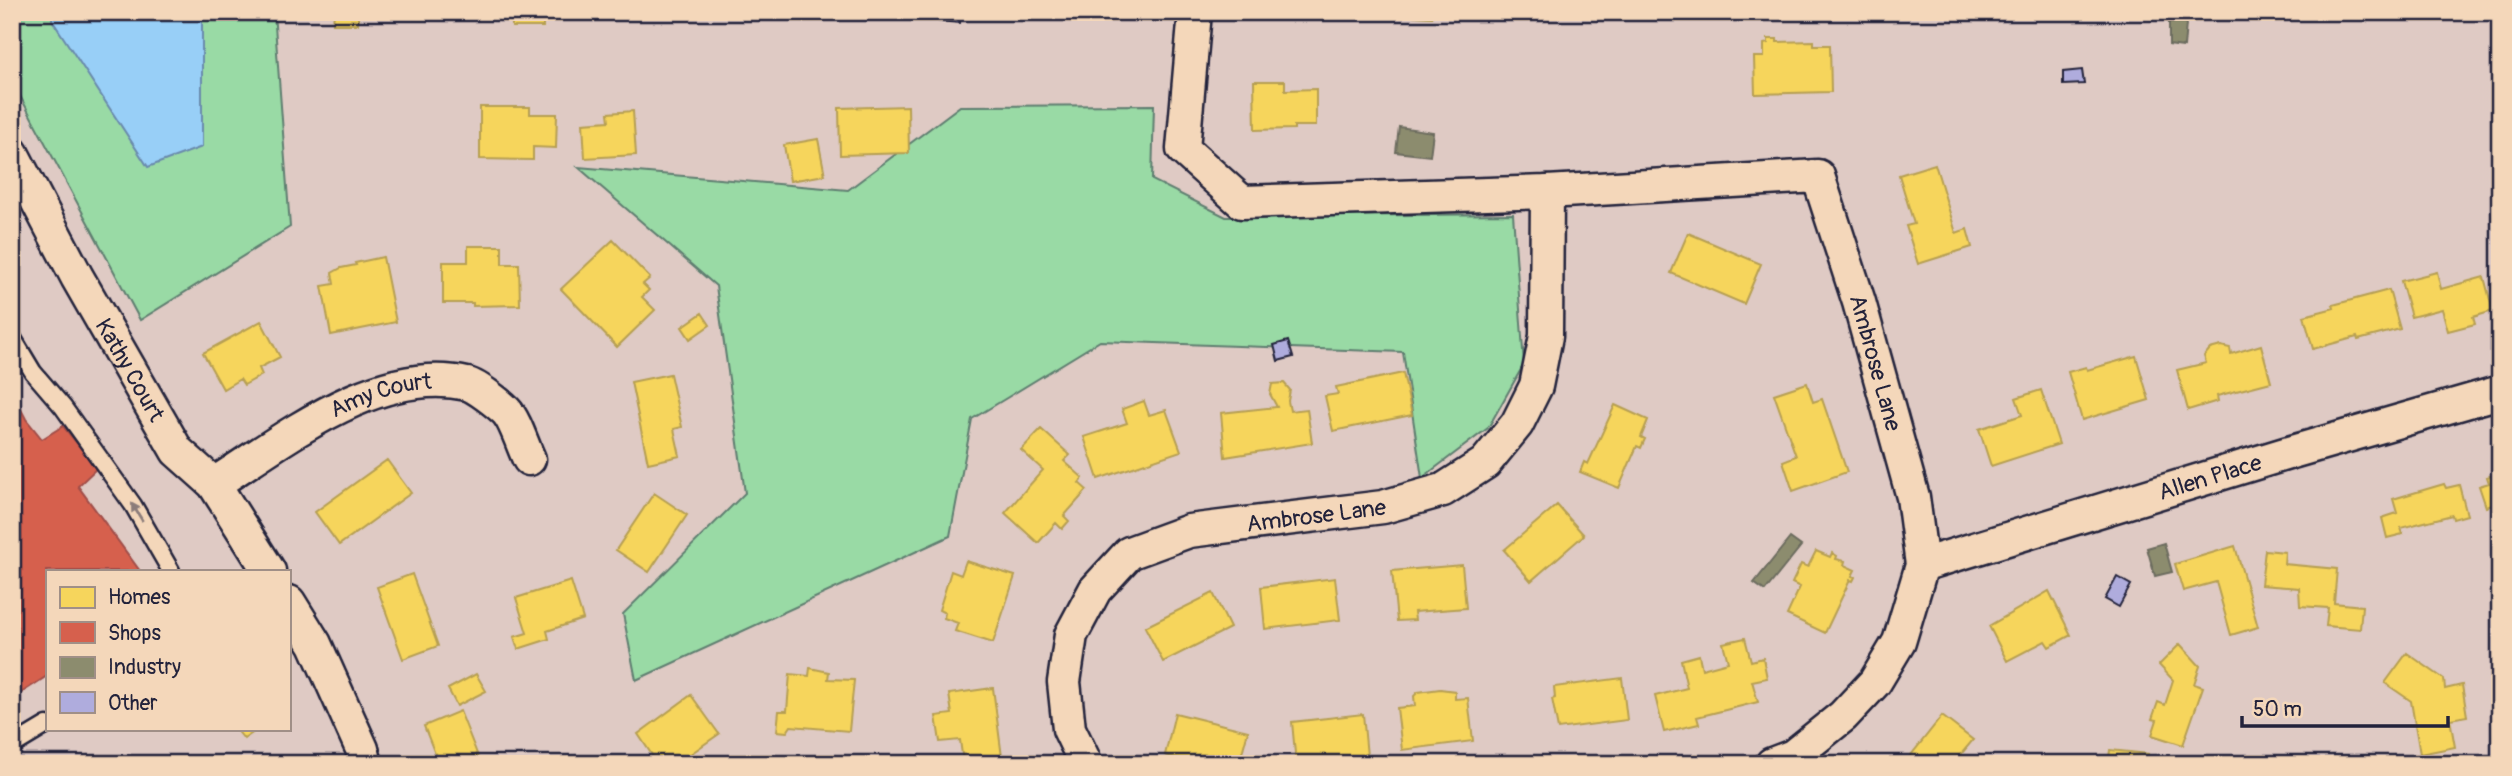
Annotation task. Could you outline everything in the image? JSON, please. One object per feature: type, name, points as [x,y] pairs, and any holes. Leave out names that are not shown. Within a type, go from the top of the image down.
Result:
[{"type":"street","name":"Ambrose Lane","points":[[1195,12],[1183,149],[1241,202],[1547,192],[1818,176],[1859,302],[1913,497],[1922,565],[1899,642],[1875,682],[1843,716],[1793,756],[1772,764]]},
{"type":"street","name":"Kathy Court","points":[[12,153],[77,277],[177,451],[214,484],[268,570]]},
{"type":"street","name":"Ambrose Lane","points":[[1086,764],[1069,729],[1064,682],[1071,635],[1095,590],[1129,554],[1189,531],[1383,507],[1443,490],[1485,463],[1517,424],[1536,386],[1546,336],[1547,192]]},
{"type":"street","name":"Amy Court","points":[[214,484],[335,408],[384,389],[424,381],[469,384],[508,412],[528,459]]},
{"type":"street","name":"Allen Place","points":[[1922,565],[2285,454],[2500,392]]},
{"type":"street","points":[[290,604],[315,644],[362,749],[366,764]]},
{"type":"lane","points":[[12,337],[33,372],[63,407],[133,505],[170,570]]},
{"type":"lane","points":[[12,747],[41,728]]},
{"type":"green space","points":[[12,12],[274,12],[290,227],[140,320],[12,81]]},
{"type":"green space","points":[[1154,105],[1152,180],[1226,217],[1513,214],[1524,364],[1488,428],[1422,478],[1403,352],[1100,341],[972,419],[950,536],[636,680],[623,614],[745,493],[716,286],[578,167],[848,190],[960,106]]},
{"type":"water","points":[[53,12],[202,12],[202,147],[148,167],[52,20]]},
{"type":"building: Homes","points":[[334,12],[358,12],[358,24],[333,24]]},
{"type":"building: Homes","points":[[416,12],[458,14],[447,14],[447,19],[414,19]]},
{"type":"building: Homes","points":[[500,12],[543,12],[543,27],[512,27],[512,19],[500,18]]},
{"type":"building: Homes","points":[[1401,12],[1432,12],[1432,17],[1400,15]]},
{"type":"building: Homes","points":[[1768,39],[1777,39],[1777,42],[1814,41],[1814,45],[1830,45],[1831,92],[1755,94],[1754,57],[1764,57],[1764,44],[1768,43]]},
{"type":"building: Homes","points":[[1254,81],[1285,81],[1285,90],[1316,89],[1316,126],[1255,130]]},
{"type":"building: Homes","points":[[908,106],[909,153],[840,155],[839,108]]},
{"type":"building: Homes","points":[[480,107],[530,107],[530,114],[557,114],[556,148],[533,147],[533,160],[480,159]]},
{"type":"building: Homes","points":[[633,111],[636,155],[585,158],[583,123],[609,121],[608,113]]},
{"type":"building: Homes","points":[[818,139],[825,175],[790,181],[784,145]]},
{"type":"building: Homes","points":[[1935,164],[1956,233],[1967,229],[1972,247],[1918,264],[1906,226],[1914,224],[1899,175]]},
{"type":"building: Homes","points":[[1688,233],[1761,264],[1744,304],[1671,273]]},
{"type":"building: Homes","points":[[613,240],[650,278],[643,284],[649,290],[642,297],[655,310],[617,347],[561,289]]},
{"type":"building: Homes","points":[[468,246],[502,246],[502,264],[519,264],[520,305],[473,306],[473,303],[443,303],[443,262],[468,262]]},
{"type":"building: Homes","points":[[383,257],[396,322],[331,335],[322,286],[334,284],[332,273],[341,268]]},
{"type":"building: Homes","points":[[2437,272],[2441,289],[2484,277],[2493,311],[2473,317],[2475,324],[2448,331],[2442,309],[2411,317],[2401,281]]},
{"type":"building: Homes","points":[[2389,290],[2400,329],[2313,349],[2304,316]]},
{"type":"building: Homes","points":[[702,313],[710,325],[690,339],[682,327]]},
{"type":"building: Homes","points":[[261,321],[280,357],[259,368],[262,375],[244,385],[240,379],[223,389],[203,353]]},
{"type":"building: Homes","points":[[2261,345],[2271,382],[2217,396],[2218,401],[2188,410],[2177,370],[2206,363],[2204,356],[2210,349],[2221,346],[2230,348],[2231,354]]},
{"type":"building: Homes","points":[[2136,356],[2149,400],[2082,420],[2068,372],[2086,367],[2087,370]]},
{"type":"building: Homes","points":[[1403,373],[1412,415],[1333,431],[1325,396],[1338,394],[1336,387]]},
{"type":"building: Homes","points":[[670,374],[682,427],[674,429],[680,456],[648,463],[631,382]]},
{"type":"building: Homes","points":[[1284,383],[1290,390],[1290,411],[1307,409],[1312,443],[1225,457],[1221,413],[1277,407],[1270,394],[1272,384]]},
{"type":"building: Homes","points":[[1807,383],[1813,402],[1822,399],[1847,472],[1793,491],[1783,461],[1796,456],[1774,394]]},
{"type":"building: Homes","points":[[2041,390],[2059,444],[1991,466],[1979,429],[2022,415],[2016,398]]},
{"type":"building: Homes","points":[[1144,401],[1149,415],[1166,410],[1181,451],[1098,479],[1084,437],[1127,423],[1122,409]]},
{"type":"building: Homes","points":[[1615,405],[1648,420],[1641,437],[1645,439],[1641,448],[1637,446],[1619,488],[1580,472],[1584,462],[1588,464]]},
{"type":"building: Homes","points":[[1041,429],[1070,455],[1064,461],[1083,478],[1079,483],[1087,490],[1064,516],[1069,521],[1062,529],[1056,523],[1038,543],[1005,513],[1043,470],[1021,450]]},
{"type":"building: Homes","points":[[387,460],[411,493],[339,545],[315,512]]},
{"type":"building: Homes","points":[[2500,473],[2500,503],[2486,507],[2479,486],[2489,483],[2487,477]]},
{"type":"building: Homes","points":[[2444,484],[2446,488],[2459,485],[2467,515],[2453,519],[2452,515],[2401,528],[2403,534],[2387,538],[2382,518],[2397,513],[2393,499]]},
{"type":"building: Homes","points":[[654,493],[687,515],[649,572],[616,550]]},
{"type":"building: Homes","points":[[1557,505],[1584,535],[1531,581],[1504,550]]},
{"type":"building: Homes","points":[[2235,546],[2258,627],[2231,635],[2216,582],[2183,591],[2175,564]]},
{"type":"building: Homes","points":[[2265,550],[2285,552],[2284,564],[2337,569],[2334,603],[2362,606],[2360,629],[2326,626],[2328,608],[2300,606],[2299,588],[2261,585]]},
{"type":"building: Homes","points":[[1816,551],[1830,557],[1832,553],[1837,556],[1836,559],[1845,561],[1844,565],[1855,570],[1852,576],[1855,577],[1853,581],[1850,580],[1825,633],[1787,615],[1800,587],[1792,583],[1801,564],[1808,567]]},
{"type":"building: Homes","points":[[966,561],[1015,576],[993,643],[955,631],[958,623],[944,618],[945,613],[939,610],[951,571],[961,575]]},
{"type":"building: Homes","points":[[1462,565],[1466,608],[1414,612],[1415,620],[1397,621],[1392,571]]},
{"type":"building: Homes","points":[[412,574],[438,646],[403,659],[377,587]]},
{"type":"building: Homes","points":[[1335,578],[1340,620],[1265,629],[1261,587]]},
{"type":"building: Homes","points":[[571,581],[583,619],[547,631],[549,639],[518,649],[514,637],[527,633],[516,598]]},
{"type":"building: Homes","points":[[2049,591],[2071,635],[2049,647],[2045,641],[2007,661],[1989,626]]},
{"type":"building: Homes","points":[[1213,593],[1230,628],[1163,662],[1145,627]]},
{"type":"building: Homes","points":[[1745,638],[1751,661],[1763,658],[1767,678],[1752,681],[1758,702],[1697,717],[1699,724],[1664,732],[1655,696],[1687,688],[1681,660],[1699,655],[1702,669],[1728,662],[1723,643]]},
{"type":"building: Homes","points":[[2180,644],[2200,666],[2194,684],[2203,687],[2183,745],[2152,735],[2157,720],[2152,719],[2158,702],[2165,705],[2173,680],[2159,665]]},
{"type":"building: Homes","points":[[2407,653],[2444,679],[2445,689],[2462,685],[2467,716],[2450,719],[2455,747],[2420,754],[2411,701],[2385,683]]},
{"type":"building: Homes","points":[[810,668],[829,672],[828,679],[854,680],[849,731],[791,726],[787,732],[777,731],[779,711],[787,711],[790,674],[809,676]]},
{"type":"building: Homes","points":[[476,674],[486,691],[457,706],[448,689]]},
{"type":"building: Homes","points":[[1622,678],[1627,720],[1558,729],[1552,699],[1555,698],[1554,687]]},
{"type":"building: Homes","points":[[993,688],[1002,757],[963,762],[960,740],[940,742],[936,716],[952,714],[949,694]]},
{"type":"building: Homes","points":[[1440,689],[1455,691],[1455,699],[1468,698],[1473,741],[1402,750],[1397,708],[1415,706],[1414,696],[1418,692]]},
{"type":"building: Homes","points":[[691,695],[719,734],[676,764],[658,764],[638,734]]},
{"type":"building: Homes","points":[[460,711],[481,764],[439,764],[424,726]]},
{"type":"building: Homes","points":[[1175,713],[1248,731],[1239,764],[1199,764],[1165,755]]},
{"type":"building: Homes","points":[[1363,714],[1367,756],[1296,764],[1292,722]]},
{"type":"building: Homes","points":[[1942,716],[1973,740],[1957,759],[1963,764],[1904,764]]},
{"type":"building: Homes","points":[[237,730],[257,730],[244,739]]},
{"type":"building: Homes","points":[[2110,750],[2148,754],[2147,764],[2108,764]]},
{"type":"building: Shops","points":[[12,392],[26,419],[42,439],[63,426],[97,468],[78,486],[139,570],[46,570],[46,677],[12,699]]},
{"type":"building: Industry","points":[[2169,12],[2187,12],[2184,47],[2169,45]]},
{"type":"building: Industry","points":[[1399,127],[1433,132],[1430,156],[1396,152]]},
{"type":"building: Industry","points":[[1790,538],[1801,546],[1765,591],[1754,583]]},
{"type":"building: Industry","points":[[2164,543],[2172,572],[2155,576],[2147,548]]},
{"type":"building: Other","points":[[938,12],[961,12],[960,23],[938,21]]},
{"type":"building: Other","points":[[2082,70],[2084,84],[2063,85],[2063,72]]},
{"type":"building: Other","points":[[1288,341],[1293,357],[1278,361],[1274,345]]},
{"type":"building: Other","points":[[2117,577],[2131,585],[2119,607],[2105,599]]}]
